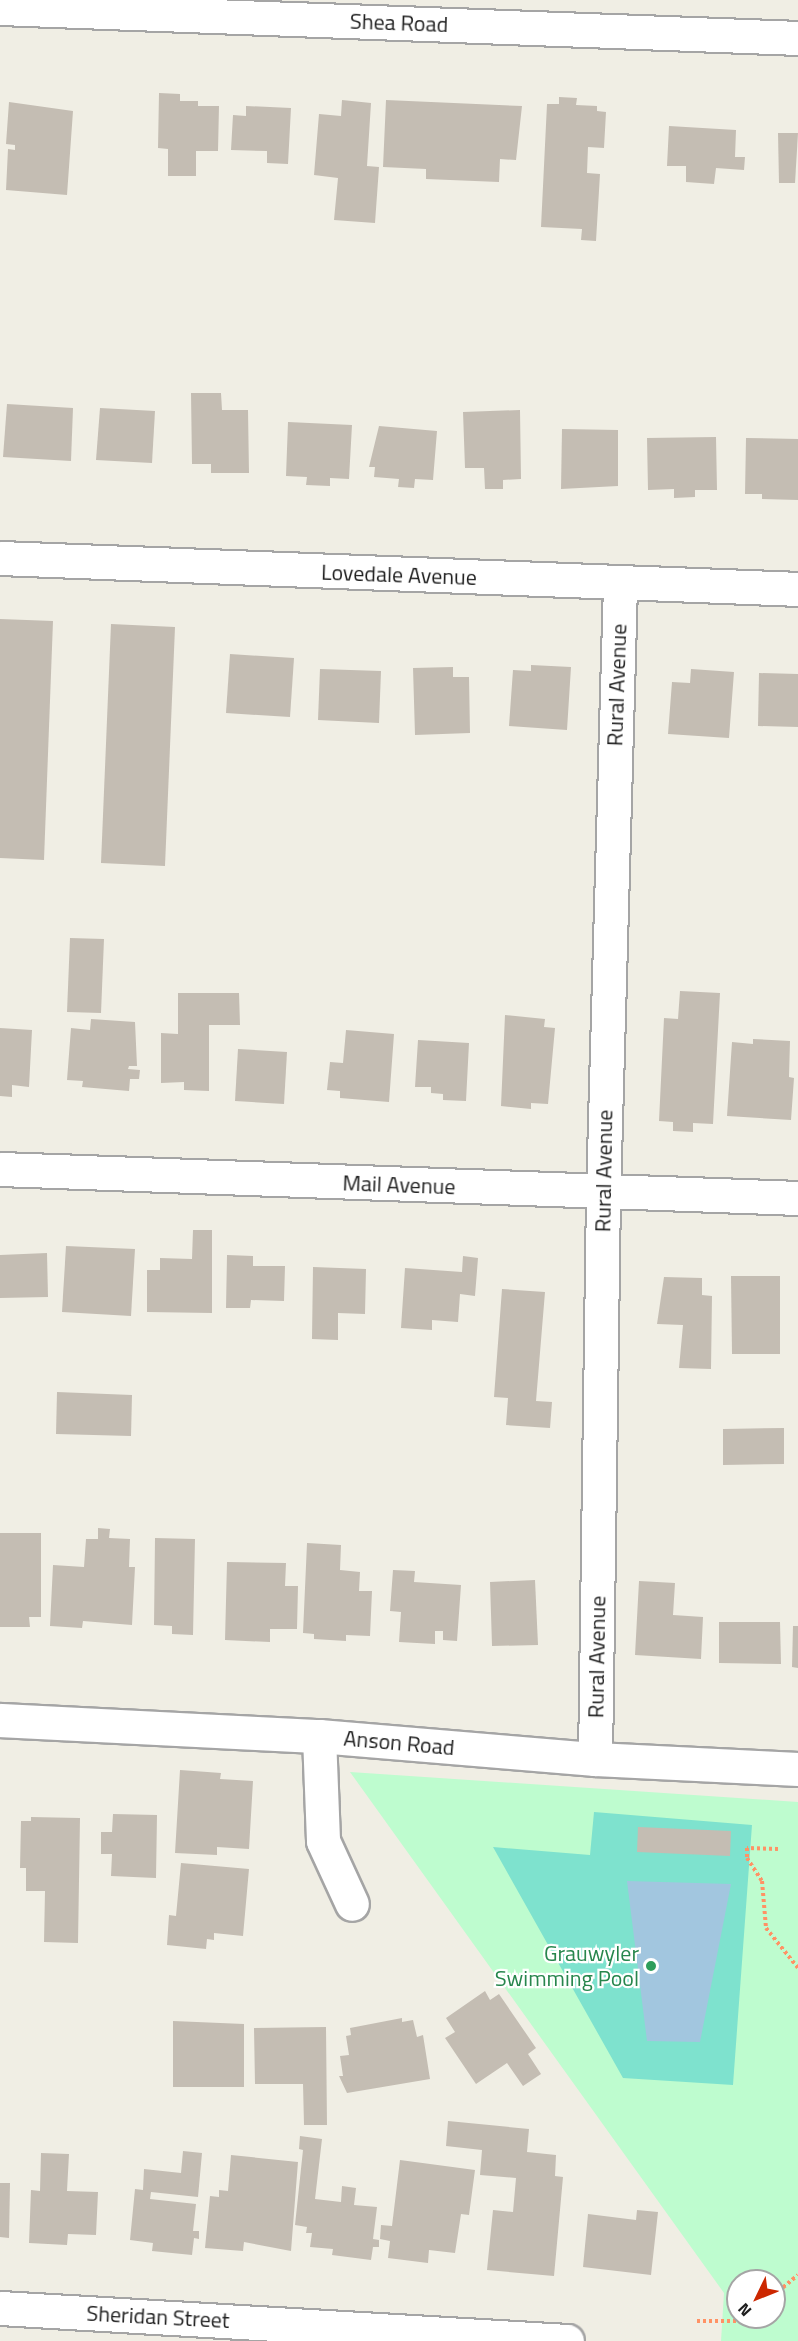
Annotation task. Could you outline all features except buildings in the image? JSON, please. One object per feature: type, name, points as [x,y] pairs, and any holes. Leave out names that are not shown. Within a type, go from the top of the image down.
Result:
[{"type":"street","name":"Shea Road","points":[[0,8],[798,38]]},
{"type":"street","name":"Lovedale Avenue","points":[[0,558],[620,584],[798,589]]},
{"type":"street","name":"Rural Avenue","points":[[595,1759],[603,1193],[620,584]]},
{"type":"street","name":"Mail Avenue","points":[[0,1169],[603,1193],[798,1198]]},
{"type":"street","name":"Anson Road","points":[[0,1720],[319,1736],[595,1759],[798,1768]]},
{"type":"street","points":[[319,1736],[323,1841],[352,1904]]},
{"type":"street","name":"Sheridan Street","points":[[0,2308],[567,2341]]},
{"type":"path","points":[[778,1849],[747,1848],[747,1858],[762,1881],[766,1928],[798,1968]]},
{"type":"path","points":[[786,2285],[798,2275]]},
{"type":"path","points":[[698,2322],[726,2321]]},
{"type":"green space","points":[[350,1772],[798,1802],[798,2341],[721,2341],[724,2293]]},
{"type":"shaded area","name":"Grauwyler Swimming Pool","points":[[594,1812],[752,1825],[733,2085],[623,2078],[493,1847],[590,1855]]},
{"type":"shaded area","points":[[627,1881],[731,1884],[700,2042],[647,2041]]},
{"type":"place","name":"Grauwyler Swimming Pool","points":[[651,1966]]}]
